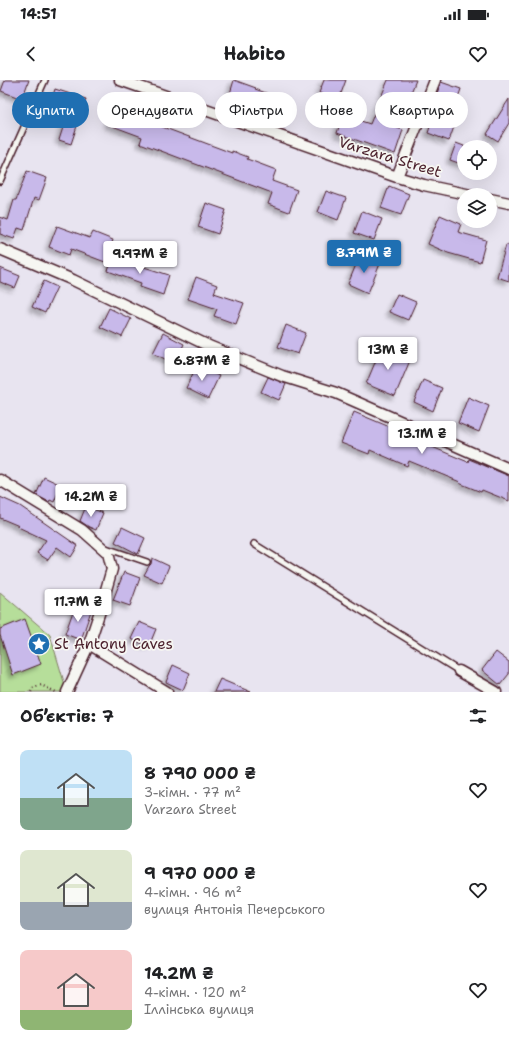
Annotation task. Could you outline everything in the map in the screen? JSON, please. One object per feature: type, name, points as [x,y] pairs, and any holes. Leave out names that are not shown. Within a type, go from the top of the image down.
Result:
[{"type":"street","name":"Varzara Street","points":[[120,80],[397,177],[424,185],[457,192]]},
{"type":"street","points":[[397,177],[435,80]]},
{"type":"street","points":[[497,200],[509,203]]},
{"type":"street","points":[[0,249],[73,280],[210,347],[282,376],[336,393],[509,469]]},
{"type":"street","points":[[0,480],[82,530],[108,553],[112,569],[100,614],[89,644],[67,692]]},
{"type":"street","points":[[89,644],[167,692]]},
{"type":"street","points":[[459,671],[496,692]]},
{"type":"lane","points":[[0,181],[45,80]]},
{"type":"lane","points":[[254,544],[459,671]]},
{"type":"lane","points":[[99,546],[147,562]]},
{"type":"path","points":[[31,692],[33,688],[41,685],[56,692]]},
{"type":"green space","points":[[0,592],[50,635],[67,692],[0,692]]},
{"type":"building","points":[[5,80],[29,80],[25,92],[12,92],[12,95],[1,91]]},
{"type":"building","points":[[234,80],[263,92],[230,92]]},
{"type":"building","points":[[324,80],[346,80],[342,92],[319,92]]},
{"type":"building","points":[[388,80],[416,80],[411,92],[383,92]]},
{"type":"building","points":[[441,82],[461,89],[460,92],[437,92]]},
{"type":"building","points":[[55,89],[64,92],[54,92]]},
{"type":"building","points":[[509,99],[509,123],[498,141],[487,134]]},
{"type":"building","points":[[375,112],[375,128],[397,128],[403,130],[395,154],[337,133],[339,128],[367,128],[367,123],[370,124]]},
{"type":"building","points":[[63,128],[76,128],[71,144],[59,140]]},
{"type":"building","points":[[118,128],[165,128],[232,153],[232,151],[248,157],[247,159],[276,170],[272,181],[297,190],[289,212],[268,204],[272,193],[140,143],[142,137]]},
{"type":"building","points":[[430,128],[454,128],[449,141],[428,133]]},
{"type":"building","points":[[456,143],[457,143],[457,162],[450,160]]},
{"type":"building","points":[[27,171],[47,178],[39,200],[34,198],[24,230],[18,228],[14,239],[0,234],[0,217],[8,220],[14,200],[16,200]]},
{"type":"building","points":[[389,186],[409,194],[401,215],[381,208]]},
{"type":"building","points":[[326,191],[346,198],[338,220],[318,212]]},
{"type":"building","points":[[206,203],[226,210],[218,234],[198,227]]},
{"type":"building","points":[[362,211],[382,219],[374,240],[354,233]]},
{"type":"building","points":[[440,215],[457,222],[457,228],[460,228],[458,232],[486,240],[480,262],[448,253],[428,244]]},
{"type":"building","points":[[57,226],[90,238],[93,232],[113,240],[105,262],[71,249],[69,255],[49,247]]},
{"type":"building","points":[[506,245],[509,245],[509,281],[497,277]]},
{"type":"building","points":[[360,255],[380,264],[368,293],[348,284]]},
{"type":"building","points":[[113,257],[169,275],[163,295],[140,287],[141,283],[108,271]]},
{"type":"building","points":[[0,268],[20,276],[15,288],[0,282]]},
{"type":"building","points":[[196,277],[217,285],[214,293],[244,303],[236,324],[214,316],[217,309],[188,299]]},
{"type":"building","points":[[44,281],[57,287],[45,313],[32,307]]},
{"type":"building","points":[[397,294],[416,302],[408,320],[389,312]]},
{"type":"building","points":[[109,308],[131,319],[122,337],[100,327]]},
{"type":"building","points":[[286,325],[306,333],[298,354],[278,347]]},
{"type":"building","points":[[163,333],[184,344],[175,364],[153,353]]},
{"type":"building","points":[[382,346],[411,358],[395,396],[366,384]]},
{"type":"building","points":[[197,365],[219,376],[208,399],[186,388]]},
{"type":"building","points":[[268,377],[286,384],[279,400],[261,392]]},
{"type":"building","points":[[423,380],[442,388],[433,411],[414,402]]},
{"type":"building","points":[[468,397],[489,406],[479,432],[458,423]]},
{"type":"building","points":[[354,412],[397,430],[398,427],[419,437],[418,441],[468,462],[469,459],[509,476],[509,501],[482,490],[481,492],[409,461],[407,466],[370,450],[369,454],[341,443]]},
{"type":"building","points":[[44,477],[61,485],[54,502],[50,500],[49,502],[36,495]]},
{"type":"building","points":[[0,497],[20,506],[78,546],[71,557],[57,547],[48,560],[37,553],[46,540],[0,518]]},
{"type":"building","points":[[86,506],[103,513],[96,530],[80,521]]},
{"type":"building","points":[[122,527],[145,538],[138,554],[115,542]]},
{"type":"building","points":[[152,558],[169,566],[162,583],[144,575],[151,564]]},
{"type":"building","points":[[124,572],[140,578],[130,606],[113,600]]},
{"type":"building","points":[[75,606],[91,611],[81,640],[65,634]]},
{"type":"building","points":[[25,619],[41,664],[13,675],[0,635],[0,629]]},
{"type":"building","points":[[139,622],[156,629],[149,646],[131,639]]},
{"type":"building","points":[[496,652],[509,662],[509,674],[500,685],[482,670]]},
{"type":"building","points":[[173,665],[190,673],[183,690],[166,682]]},
{"type":"building","points":[[220,679],[251,692],[214,692]]},
{"type":"place","name":"St Antony Caves","points":[[39,644]]}]
